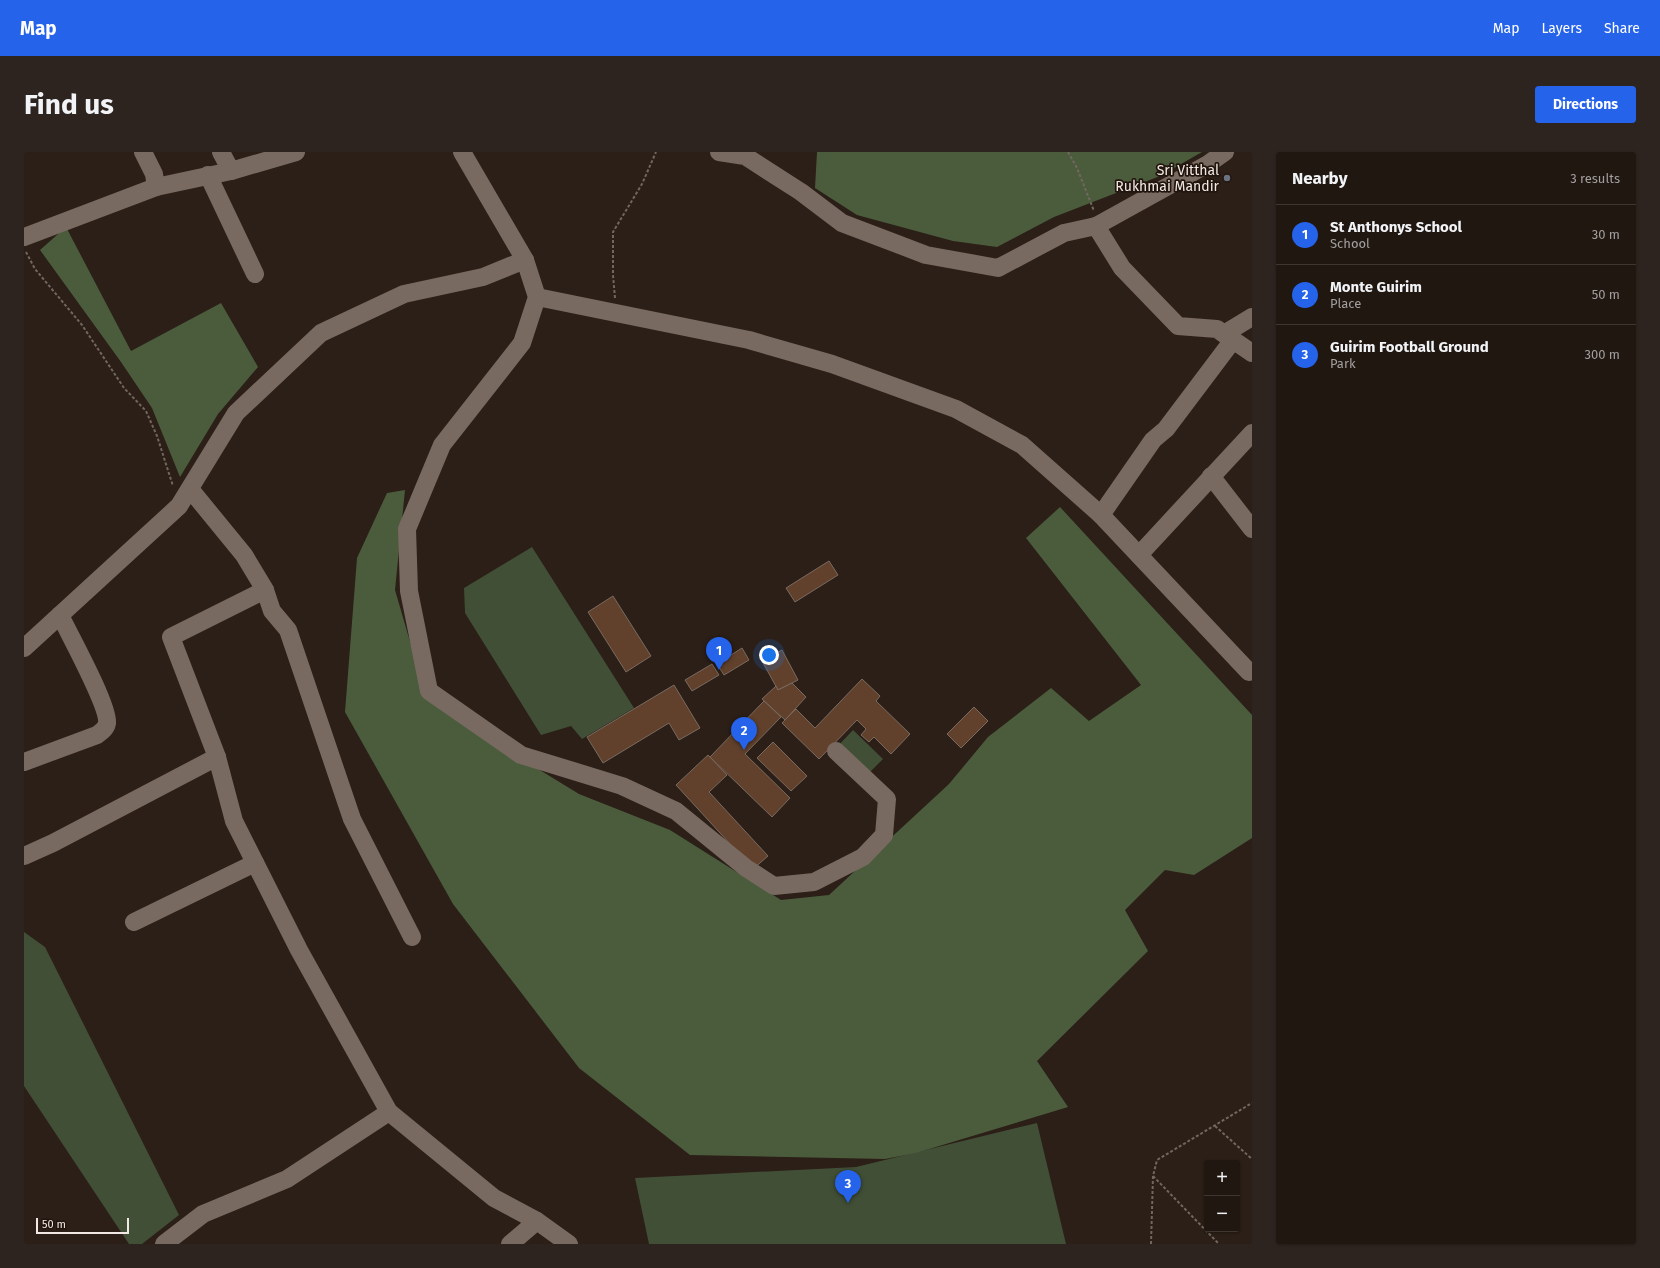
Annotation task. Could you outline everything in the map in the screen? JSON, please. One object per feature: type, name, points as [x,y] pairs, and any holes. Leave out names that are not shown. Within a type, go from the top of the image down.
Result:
[{"type":"street","points":[[143,152],[154,174],[156,187]]},
{"type":"street","points":[[221,152],[231,171]]},
{"type":"street","points":[[24,237],[156,187],[231,171],[296,152]]},
{"type":"street","points":[[462,152],[525,260],[537,297],[522,343],[442,445],[406,529],[409,591],[429,691],[521,755],[622,786],[676,811],[746,868],[774,886],[814,882],[863,857],[884,835],[887,799],[836,750]]},
{"type":"street","points":[[719,152],[745,156],[801,192],[842,223],[934,256],[998,268],[1064,233],[1098,225],[1208,164],[1225,152]]},
{"type":"street","points":[[208,175],[256,274]]},
{"type":"street","points":[[1098,225],[1122,268],[1178,326],[1217,330],[1252,353]]},
{"type":"street","points":[[24,648],[180,506],[236,413],[321,333],[404,294],[483,277],[525,260]]},
{"type":"street","points":[[537,297],[749,340],[832,364],[956,409],[1022,445],[1101,515],[1249,672]]},
{"type":"street","points":[[1101,515],[1153,440],[1166,428],[1228,337],[1252,317]]},
{"type":"street","points":[[1138,555],[1252,433]]},
{"type":"street","points":[[1211,476],[1252,529]]},
{"type":"street","points":[[190,489],[244,556],[264,590],[272,611],[288,630],[352,819],[412,937]]},
{"type":"street","points":[[264,590],[171,637],[217,757],[234,821],[299,950],[389,1112],[494,1198],[537,1221],[569,1244]]},
{"type":"street","points":[[24,762],[97,735],[106,728],[108,722],[100,695],[60,615]]},
{"type":"street","points":[[24,856],[52,843],[217,757]]},
{"type":"street","points":[[134,922],[255,862]]},
{"type":"street","points":[[164,1244],[203,1214],[287,1179],[389,1112]]},
{"type":"street","points":[[510,1244],[537,1221]]},
{"type":"path","points":[[617,313],[613,275],[613,232],[642,184],[656,152]]},
{"type":"path","points":[[1068,152],[1077,168],[1098,225]]},
{"type":"path","points":[[24,249],[34,269],[82,325],[124,388],[146,411],[157,436],[180,506]]},
{"type":"path","points":[[1151,1244],[1153,1176],[1157,1160],[1252,1103]]},
{"type":"path","points":[[1215,1126],[1252,1159]]},
{"type":"path","points":[[1153,1176],[1219,1244]]},
{"type":"green space","points":[[817,152],[1202,152],[1160,176],[1054,217],[997,247],[953,241],[857,215],[815,188]]},
{"type":"green space","points":[[66,227],[131,351],[221,303],[258,367],[218,414],[180,477],[152,408],[121,362],[40,250]]},
{"type":"green space","points":[[405,490],[395,590],[420,676],[463,723],[579,794],[670,830],[781,900],[829,895],[949,784],[988,737],[1051,688],[1089,721],[1141,685],[1026,538],[1060,507],[1252,715],[1252,838],[1194,875],[1165,870],[1125,910],[1148,951],[1037,1061],[1068,1107],[916,1153],[885,1159],[690,1155],[579,1068],[453,904],[345,712],[357,558],[387,493]]},
{"type":"green space","points":[[532,547],[634,708],[582,739],[571,726],[541,735],[465,613],[464,588]]},
{"type":"green space","points":[[853,730],[883,759],[866,776],[837,747]]},
{"type":"green space","points":[[24,932],[45,947],[179,1215],[142,1244],[129,1244],[24,1086]]},
{"type":"green space","points":[[1037,1123],[1066,1244],[649,1244],[635,1178],[856,1167]]},
{"type":"building","points":[[829,561],[838,575],[795,602],[786,588]]},
{"type":"building","points":[[613,596],[651,656],[626,672],[588,612]]},
{"type":"building","points":[[742,648],[749,660],[724,675],[717,664]]},
{"type":"building","points":[[782,650],[798,680],[778,690],[762,661]]},
{"type":"building","points":[[712,664],[719,675],[692,691],[685,680]]},
{"type":"building","points":[[862,679],[880,696],[876,701],[910,734],[891,754],[874,737],[869,742],[861,735],[866,729],[857,720],[819,759],[782,723],[796,709],[815,728]]},
{"type":"building","points":[[792,683],[806,697],[785,720],[762,699],[776,686],[778,690]]},
{"type":"building","points":[[674,685],[700,728],[679,740],[669,723],[603,763],[587,737]]},
{"type":"building","points":[[764,701],[781,717],[745,754],[790,798],[772,817],[710,757]]},
{"type":"building","points":[[974,707],[988,721],[961,748],[947,734]]},
{"type":"building","points":[[773,742],[807,776],[791,791],[757,758]]},
{"type":"building","points":[[708,755],[727,775],[709,792],[768,856],[753,869],[676,785]]},
{"type":"place","name":"Sri Vitthal Rukhmai Mandir","points":[[1227,178]]},
{"type":"place","name":"St Anthonys School","points":[[719,670]]},
{"type":"place","name":"Monte Guirim","points":[[744,750]]},
{"type":"place","name":"Guirim Football Ground","points":[[848,1203]]}]
